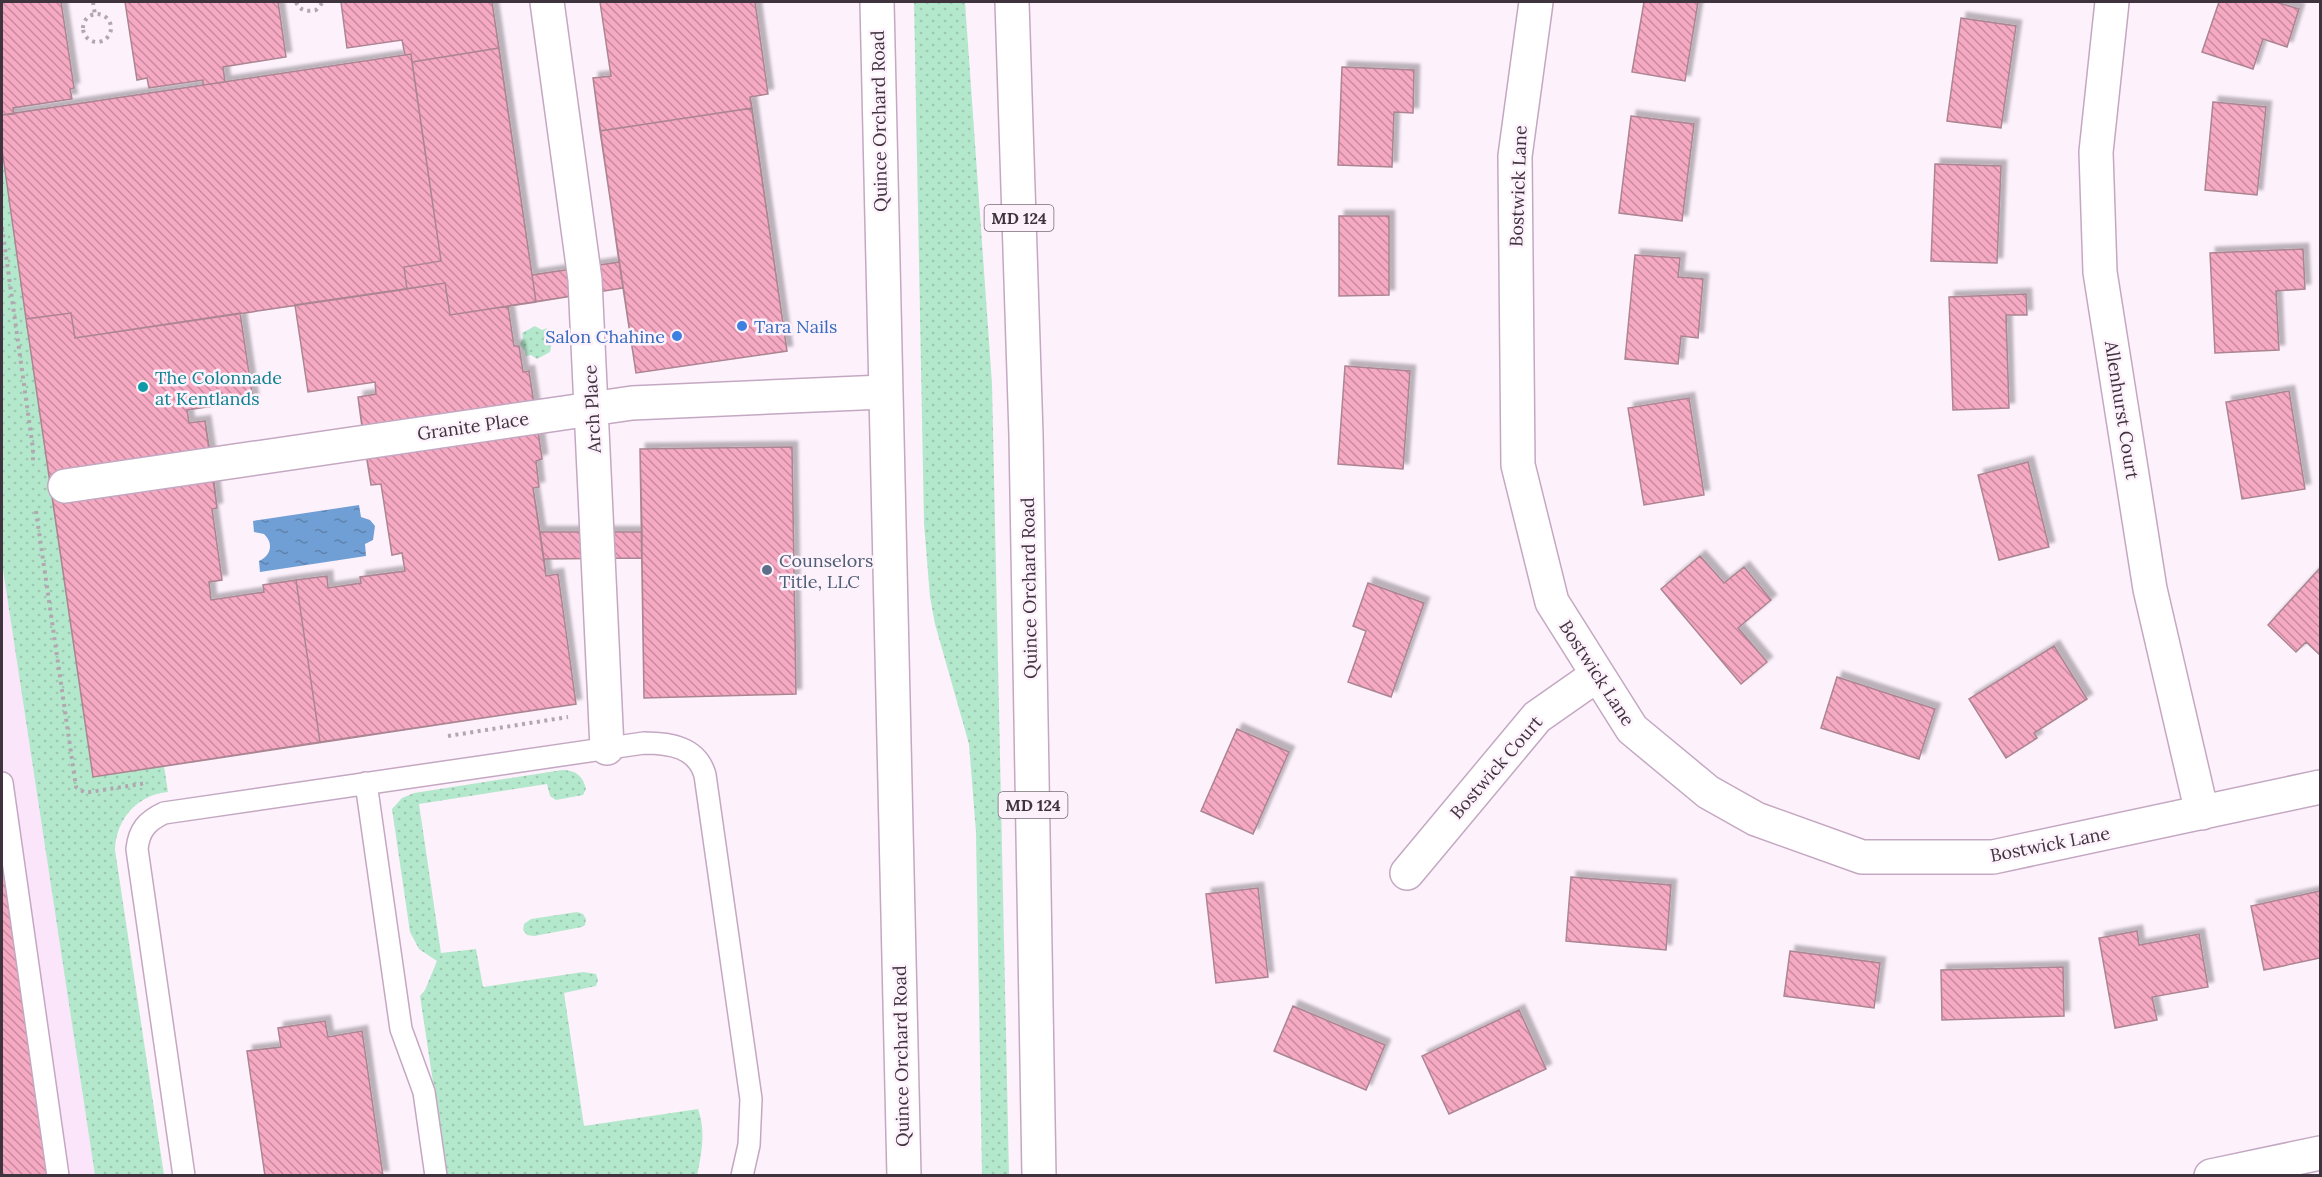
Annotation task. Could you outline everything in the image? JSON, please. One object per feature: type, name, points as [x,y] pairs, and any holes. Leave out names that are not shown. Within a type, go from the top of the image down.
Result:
[{"type":"street","name":"Arch Place","points":[[547,2],[582,252],[592,409],[607,748]]},
{"type":"street","name":"Quince Orchard Road","points":[[877,2],[884,392],[904,1176]]},
{"type":"street","name":"Quince Orchard Road","points":[[1012,2],[1026,447],[1039,1176]]},
{"type":"street","name":"Bostwick Lane","points":[[1536,2],[1515,156],[1518,465],[1552,602],[1632,729],[1708,792],[1756,819],[1862,857],[1993,857],[2320,787]]},
{"type":"street","name":"Allenhurst Court","points":[[2112,2],[2096,152],[2100,272],[2150,589],[2202,813]]},
{"type":"street","name":"Granite Place","points":[[65,486],[643,402],[884,392]]},
{"type":"street","name":"Bostwick Court","points":[[1407,873],[1537,717],[1597,675]]},
{"type":"street","points":[[2211,1176],[2320,1153]]},
{"type":"lane","points":[[184,1176],[137,849],[138,838],[148,823],[164,813],[644,743],[670,744],[694,755],[703,768],[750,1090],[749,1145],[742,1176]]},
{"type":"lane","points":[[2,783],[58,1176]]},
{"type":"lane","points":[[366,783],[401,1029],[424,1092],[436,1176]]},
{"type":"path","points":[[93,2],[95,15]]},
{"type":"path","points":[[296,2],[306,11],[316,10],[323,2]]},
{"type":"path","points":[[95,15],[105,16],[109,20],[111,29],[108,38],[100,42],[90,41],[83,30],[85,21],[95,15]]},
{"type":"path","points":[[2,227],[33,449],[33,466]]},
{"type":"path","points":[[35,504],[76,787],[84,792],[90,792],[148,783]]},
{"type":"path","points":[[441,737],[569,717]]},
{"type":"shaded area","points":[[2,481],[108,1175],[2,1175]]},
{"type":"green space","points":[[914,2],[965,2],[992,384],[1009,1175],[982,1175],[976,832],[969,744],[935,624],[930,597],[924,523]]},
{"type":"green space","points":[[2,149],[93,776],[164,766],[168,792],[147,798],[130,810],[119,828],[115,850],[164,1175],[95,1175],[2,563]]},
{"type":"green space","points":[[535,326],[542,330],[547,328],[552,342],[550,352],[537,359],[531,355],[526,356],[520,344],[523,338],[522,333]]},
{"type":"green space","points":[[562,770],[571,771],[581,777],[586,789],[583,795],[556,800],[550,796],[547,784],[419,804],[441,953],[476,949],[483,987],[583,972],[596,974],[598,980],[596,986],[564,993],[584,1126],[698,1109],[703,1133],[697,1175],[447,1175],[420,996],[425,990],[437,961],[419,949],[410,932],[392,809],[402,798],[414,793]]},
{"type":"green space","points":[[577,912],[583,914],[586,919],[582,927],[534,936],[527,935],[523,930],[524,924],[531,919]]},
{"type":"water","points":[[359,505],[361,517],[370,520],[375,526],[373,540],[365,544],[366,556],[260,572],[259,561],[266,556],[270,545],[264,534],[254,532],[253,521]]},
{"type":"building","points":[[2,2],[61,2],[74,88],[70,89],[72,99],[13,108],[14,114],[2,115]]},
{"type":"building","points":[[2,2],[61,2],[74,88],[70,89],[72,99],[13,108],[14,114],[2,115]]},
{"type":"building","points":[[125,2],[278,2],[286,57],[223,67],[225,82],[203,85],[203,80],[149,88],[147,78],[137,80]]},
{"type":"building","points":[[125,2],[278,2],[286,57],[223,67],[225,82],[203,85],[203,80],[149,88],[147,78],[137,80]]},
{"type":"building","name":"The Colonnade at Kentlands","points":[[341,2],[492,2],[532,275],[619,262],[593,78],[611,76],[600,2],[755,2],[768,94],[750,97],[787,351],[636,373],[623,288],[508,306],[514,346],[519,346],[523,372],[529,371],[542,459],[536,461],[539,487],[533,488],[540,532],[642,532],[640,449],[792,447],[796,694],[644,698],[642,558],[544,559],[546,576],[558,574],[576,704],[93,777],[26,319],[71,313],[75,338],[240,313],[253,400],[187,410],[189,423],[205,421],[217,508],[212,509],[222,580],[209,582],[211,600],[264,592],[263,585],[296,580],[327,576],[328,588],[361,583],[360,577],[405,571],[402,553],[392,555],[381,484],[371,485],[358,397],[376,394],[375,382],[308,392],[295,305],[407,289],[404,267],[441,261],[411,54],[405,55],[402,40],[347,48]]},
{"type":"building","points":[[341,2],[492,2],[499,48],[412,62],[411,54],[405,55],[402,40],[347,48]]},
{"type":"building","points":[[600,2],[755,2],[768,94],[750,97],[752,108],[600,131],[593,78],[611,76]]},
{"type":"building","points":[[1644,2],[1698,2],[1685,81],[1632,72]]},
{"type":"building","points":[[2219,2],[2276,2],[2299,9],[2287,47],[2263,39],[2253,69],[2202,52]]},
{"type":"building","points":[[1961,18],[2016,26],[2001,128],[1947,121]]},
{"type":"building","points":[[499,48],[536,302],[450,315],[445,283],[407,289],[404,267],[441,261],[412,62]]},
{"type":"building","points":[[411,54],[441,261],[404,267],[407,289],[75,338],[71,313],[26,319],[2,149],[2,115]]},
{"type":"building","points":[[1342,67],[1414,70],[1413,113],[1394,112],[1392,167],[1338,165]]},
{"type":"building","points":[[2213,102],[2266,107],[2257,195],[2205,190]]},
{"type":"building","points":[[752,108],[787,351],[636,373],[600,131]]},
{"type":"building","points":[[1631,116],[1694,124],[1682,221],[1619,213]]},
{"type":"building","points":[[1935,164],[2001,166],[1997,263],[1931,261]]},
{"type":"building","points":[[1339,216],[1389,216],[1389,295],[1339,296]]},
{"type":"building","points":[[2303,249],[2305,289],[2276,291],[2279,350],[2215,353],[2210,253]]},
{"type":"building","points":[[1635,255],[1680,258],[1678,277],[1703,279],[1698,338],[1681,336],[1678,364],[1625,359]]},
{"type":"building","points":[[619,262],[623,288],[536,302],[532,275]]},
{"type":"building","points":[[445,283],[450,315],[508,306],[514,346],[519,346],[523,372],[529,371],[536,417],[364,442],[358,397],[376,394],[375,382],[308,392],[295,305]]},
{"type":"building","points":[[2026,294],[2027,315],[2006,315],[2009,408],[1953,410],[1949,297]]},
{"type":"building","points":[[71,313],[75,338],[240,313],[253,400],[187,410],[189,423],[205,421],[212,465],[51,489],[26,319]]},
{"type":"building","points":[[1345,366],[1410,371],[1403,469],[1338,464]]},
{"type":"building","points":[[2289,391],[2305,489],[2242,499],[2226,402]]},
{"type":"building","points":[[1689,398],[1704,495],[1644,505],[1628,408]]},
{"type":"building","points":[[536,417],[542,459],[536,461],[539,487],[533,488],[546,576],[558,574],[576,704],[320,742],[296,580],[327,576],[328,588],[361,583],[360,577],[405,571],[402,553],[392,555],[381,484],[371,485],[364,442]]},
{"type":"building","points":[[792,447],[796,694],[644,698],[640,449]]},
{"type":"building","points":[[2028,462],[2049,547],[1999,560],[1978,475]]},
{"type":"building","points":[[212,465],[217,508],[212,509],[222,580],[209,582],[211,600],[264,592],[263,585],[296,580],[320,742],[93,777],[51,489]]},
{"type":"building","points":[[540,532],[642,532],[642,558],[544,559]]},
{"type":"building","points":[[1700,556],[1724,583],[1744,567],[1771,600],[1738,628],[1767,662],[1741,684],[1661,589]]},
{"type":"building","points":[[2320,568],[2320,655],[2306,642],[2296,652],[2268,625]]},
{"type":"building","points":[[1368,583],[1424,603],[1391,697],[1348,682],[1366,631],[1353,626]]},
{"type":"building","points":[[2054,646],[2087,699],[2034,733],[2037,738],[2006,758],[1969,699]]},
{"type":"building","points":[[1837,677],[1935,709],[1919,759],[1821,728]]},
{"type":"building","points":[[1237,729],[1289,752],[1253,834],[1201,811]]},
{"type":"building","points":[[2,858],[49,1176],[2,1176]]},
{"type":"building","points":[[1571,877],[1671,885],[1666,950],[1566,941]]},
{"type":"building","points":[[1258,888],[1268,977],[1216,983],[1206,894]]},
{"type":"building","points":[[2320,891],[2320,958],[2264,970],[2251,906]]},
{"type":"building","points":[[2137,931],[2139,945],[2199,934],[2208,987],[2152,997],[2157,1020],[2115,1028],[2099,938]]},
{"type":"building","points":[[1790,951],[1880,963],[1874,1008],[1784,996]]},
{"type":"building","points":[[2063,967],[2064,1016],[1942,1020],[1941,970]]},
{"type":"building","points":[[1293,1006],[1385,1045],[1366,1090],[1274,1051]]},
{"type":"building","points":[[1519,1010],[1546,1069],[1449,1114],[1422,1056]]},
{"type":"building","points":[[325,1021],[328,1037],[362,1031],[383,1176],[265,1176],[247,1051],[281,1047],[278,1028]]},
{"type":"place","name":"Tara Nails","points":[[742,326]]},
{"type":"place","name":"Salon Chahine","points":[[677,336]]},
{"type":"place","name":"The Colonnade at Kentlands","points":[[143,387]]},
{"type":"place","name":"Counselors Title, LLC","points":[[767,570]]}]
